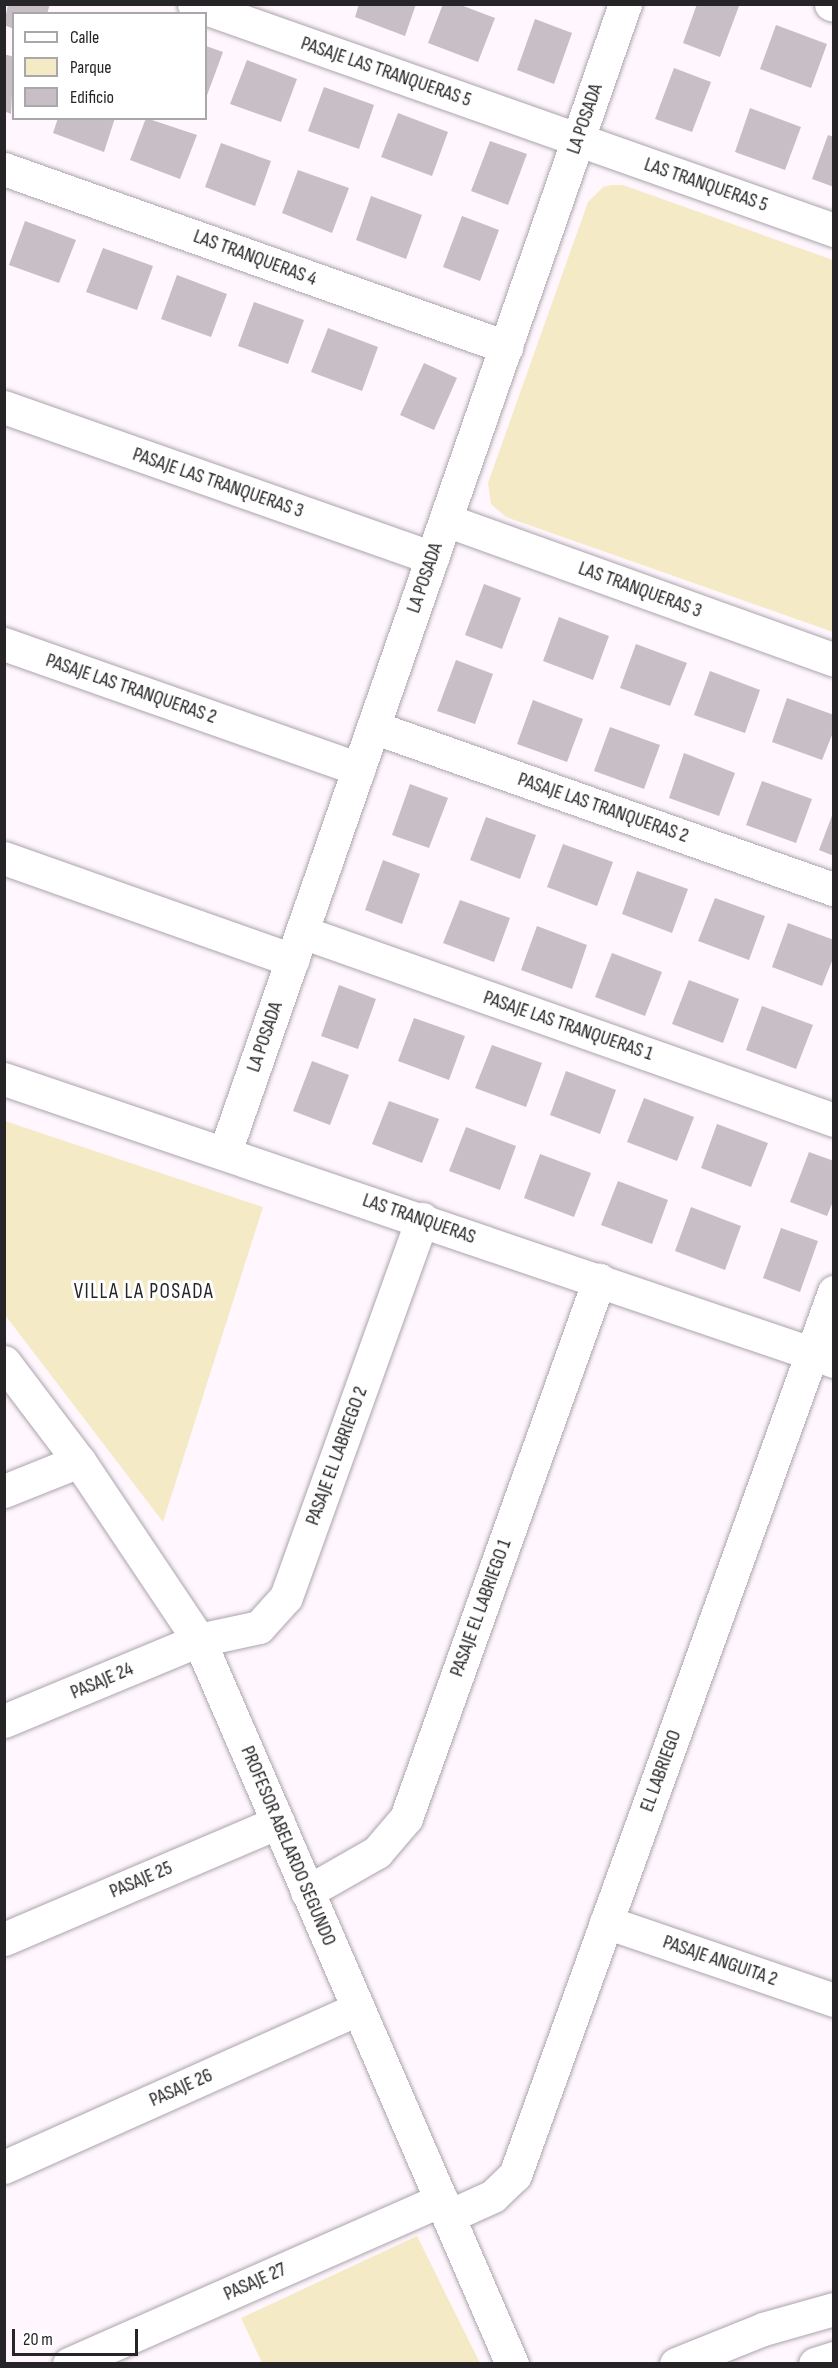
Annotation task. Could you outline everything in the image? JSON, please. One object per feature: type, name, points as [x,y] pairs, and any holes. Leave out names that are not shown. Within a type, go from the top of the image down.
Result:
[{"type":"street","name":"PASAJE LAS TRANQUERAS 5","points":[[194,4],[578,140]]},
{"type":"street","name":"LA POSADA","points":[[225,1152],[625,4]]},
{"type":"street","name":"LAS TRANQUERAS 5","points":[[578,140],[834,230]]},
{"type":"street","name":"LAS TRANQUERAS 4","points":[[4,169],[506,347]]},
{"type":"street","name":"PASAJE LAS TRANQUERAS 3","points":[[4,407],[432,558]]},
{"type":"street","name":"LAS TRANQUERAS 3","points":[[446,520],[834,660]]},
{"type":"street","name":"PASAJE LAS TRANQUERAS 2","points":[[4,644],[358,769]]},
{"type":"street","name":"PASAJE LAS TRANQUERAS 2","points":[[373,726],[834,889]]},
{"type":"street","name":"PASAJE LAS TRANQUERAS 1","points":[[4,858],[297,946],[834,1120]]},
{"type":"street","name":"LAS TRANQUERAS","points":[[4,1078],[823,1357]]},
{"type":"street","name":"PASAJE EL LABRIEGO 2","points":[[199,1640],[259,1627],[286,1597],[422,1220]]},
{"type":"street","name":"PASAJE EL LABRIEGO 1","points":[[307,1892],[377,1852],[406,1818],[599,1280]]},
{"type":"street","name":"EL LABRIEGO","points":[[445,2208],[494,2196],[515,2175],[606,1922],[823,1357],[834,1292]]},
{"type":"street","name":"PROFESOR ABELARDO SEGUNDO","points":[[4,1362],[79,1461],[199,1640],[512,2364]]},
{"type":"street","points":[[4,1491],[79,1461]]},
{"type":"street","name":"PASAJE 24","points":[[4,1721],[199,1640]]},
{"type":"street","name":"PASAJE 25","points":[[4,1939],[278,1822]]},
{"type":"street","name":"PASAJE ANGUITA 2","points":[[606,1922],[834,2000]]},
{"type":"street","name":"PASAJE 26","points":[[4,2167],[358,2009]]},
{"type":"street","name":"PASAJE 27","points":[[69,2364],[445,2208]]},
{"type":"street","points":[[676,2364],[763,2329],[834,2309]]},
{"type":"street","points":[[815,2364],[834,2358]]},
{"type":"green space","points":[[623,185],[833,260],[833,632],[506,517],[491,504],[488,483],[588,202],[603,187]]},
{"type":"green space","points":[[5,1121],[263,1207],[163,1522],[5,1315]]},
{"type":"green space","points":[[417,2236],[480,2363],[262,2363],[241,2318]]},
{"type":"building","points":[[8,4],[50,4],[48,12],[12,12],[12,28],[4,25]]},
{"type":"building","points":[[359,4],[416,4],[405,36],[355,17]]},
{"type":"building","points":[[443,4],[458,4],[495,18],[478,62],[428,43]]},
{"type":"building","points":[[697,4],[739,6],[720,57],[683,43]]},
{"type":"building","points":[[535,19],[572,33],[554,84],[517,70]]},
{"type":"building","points":[[776,25],[827,44],[811,88],[760,69]]},
{"type":"building","points":[[207,46],[223,52],[207,95]]},
{"type":"building","points":[[4,54],[12,56],[12,95],[11,114],[4,111]]},
{"type":"building","points":[[247,60],[297,79],[281,122],[230,104]]},
{"type":"building","points":[[674,68],[711,82],[692,132],[655,119]]},
{"type":"building","points":[[324,87],[374,105],[359,149],[308,131]]},
{"type":"building","points":[[750,108],[801,127],[785,170],[735,152]]},
{"type":"building","points":[[398,113],[448,132],[432,176],[381,157]]},
{"type":"building","points":[[57,120],[114,120],[104,152],[53,133]]},
{"type":"building","points":[[145,120],[152,120],[197,135],[180,179],[130,160]]},
{"type":"building","points":[[828,135],[834,137],[834,187],[812,179]]},
{"type":"building","points":[[490,141],[527,154],[508,205],[471,191]]},
{"type":"building","points":[[221,143],[271,161],[255,206],[205,187]]},
{"type":"building","points":[[298,170],[349,188],[332,233],[282,213]]},
{"type":"building","points":[[371,196],[422,215],[406,259],[356,240]]},
{"type":"building","points":[[462,216],[499,230],[480,281],[443,267]]},
{"type":"building","points":[[25,221],[76,240],[59,283],[9,265]]},
{"type":"building","points":[[103,248],[153,266],[137,310],[86,292]]},
{"type":"building","points":[[177,275],[227,294],[211,337],[161,319]]},
{"type":"building","points":[[254,302],[304,320],[288,364],[238,346]]},
{"type":"building","points":[[328,328],[378,347],[362,391],[311,372]]},
{"type":"building","points":[[424,363],[457,378],[434,430],[400,415]]},
{"type":"building","points":[[484,584],[521,598],[502,649],[465,635]]},
{"type":"building","points":[[559,617],[609,636],[593,680],[543,661]]},
{"type":"building","points":[[636,644],[687,663],[670,706],[620,688]]},
{"type":"building","points":[[456,660],[493,674],[475,724],[437,711]]},
{"type":"building","points":[[710,671],[760,690],[745,733],[694,715]]},
{"type":"building","points":[[787,698],[834,715],[834,730],[822,760],[772,742]]},
{"type":"building","points":[[533,700],[583,719],[567,762],[517,744]]},
{"type":"building","points":[[610,727],[660,745],[644,789],[594,771]]},
{"type":"building","points":[[684,753],[735,773],[719,816],[669,798]]},
{"type":"building","points":[[762,781],[812,799],[796,843],[746,825]]},
{"type":"building","points":[[410,784],[448,798],[429,848],[392,835]]},
{"type":"building","points":[[834,813],[834,856],[819,850]]},
{"type":"building","points":[[486,817],[536,835],[520,879],[470,860]]},
{"type":"building","points":[[563,844],[613,862],[597,906],[547,887]]},
{"type":"building","points":[[383,860],[420,874],[402,924],[365,910]]},
{"type":"building","points":[[637,871],[688,889],[672,933],[622,914]]},
{"type":"building","points":[[715,898],[765,916],[749,960],[698,941]]},
{"type":"building","points":[[460,900],[510,918],[494,962],[443,943]]},
{"type":"building","points":[[788,923],[834,940],[834,956],[822,986],[772,967]]},
{"type":"building","points":[[537,926],[587,945],[572,989],[521,970]]},
{"type":"building","points":[[612,953],[662,972],[645,1016],[595,997]]},
{"type":"building","points":[[689,980],[739,999],[723,1043],[672,1024]]},
{"type":"building","points":[[339,985],[376,999],[358,1049],[321,1036]]},
{"type":"building","points":[[762,1006],[813,1025],[796,1069],[746,1050]]},
{"type":"building","points":[[414,1018],[465,1036],[449,1080],[398,1061]]},
{"type":"building","points":[[492,1045],[542,1063],[526,1107],[475,1088]]},
{"type":"building","points":[[312,1061],[349,1075],[330,1125],[293,1111]]},
{"type":"building","points":[[566,1071],[616,1090],[600,1134],[550,1115]]},
{"type":"building","points":[[644,1098],[694,1117],[677,1161],[627,1142]]},
{"type":"building","points":[[389,1101],[439,1119],[422,1163],[372,1144]]},
{"type":"building","points":[[717,1124],[768,1143],[751,1187],[701,1168]]},
{"type":"building","points":[[466,1127],[516,1146],[500,1190],[449,1171]]},
{"type":"building","points":[[809,1152],[834,1161],[834,1199],[827,1216],[790,1202]]},
{"type":"building","points":[[540,1154],[591,1173],[574,1217],[524,1198]]},
{"type":"building","points":[[618,1181],[668,1200],[652,1244],[601,1225]]},
{"type":"building","points":[[691,1207],[741,1226],[725,1270],[675,1251]]},
{"type":"building","points":[[781,1228],[818,1241],[800,1292],[763,1278]]},
{"type":"district","name":"VILLA LA POSADA","points":[[144,1292]]}]
